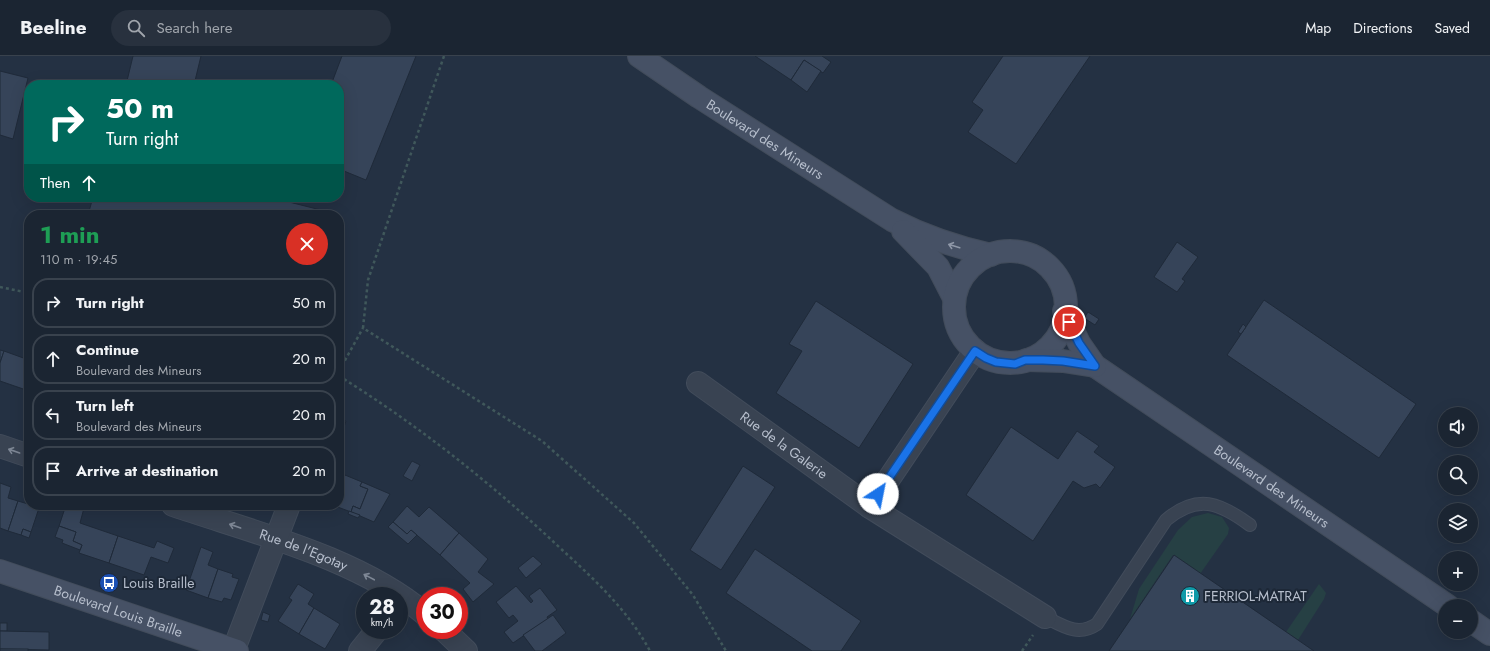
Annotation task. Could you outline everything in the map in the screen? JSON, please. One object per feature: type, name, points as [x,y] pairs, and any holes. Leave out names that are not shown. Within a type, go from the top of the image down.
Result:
[{"type":"street","name":"Boulevard des Mineurs","points":[[639,56],[699,97],[892,220],[922,235],[956,247],[991,255]]},
{"type":"street","name":"Boulevard des Mineurs","points":[[892,220],[938,267],[954,298]]},
{"type":"street","points":[[1011,250],[1036,257],[1052,269],[1058,278],[1066,299],[1063,327],[1052,344],[1042,354],[1015,364],[996,362],[986,358],[970,347],[960,332],[954,313],[954,298],[961,279],[966,271],[983,257],[991,255],[1011,250]]},
{"type":"street","name":"Boulevard des Mineurs","points":[[1064,311],[1079,343],[1095,366],[1438,599]]},
{"type":"street","points":[[870,507],[975,351]]},
{"type":"street","name":"Boulevard des Mineurs","points":[[1025,360],[1063,361],[1095,366]]},
{"type":"street","name":"Rue de la Galerie","points":[[698,383],[870,507],[1045,617]]},
{"type":"street","points":[[0,446],[24,454]]},
{"type":"street","name":"Rue de l'Egotay","points":[[189,510],[341,562],[381,587]]},
{"type":"street","points":[[235,650],[287,510]]},
{"type":"street","name":"Boulevard Louis Braille","points":[[0,571],[235,650]]},
{"type":"street","points":[[1478,626],[1490,634]]},
{"type":"street","points":[[360,651],[370,639]]},
{"type":"street","points":[[453,639],[466,651]]},
{"type":"lane","points":[[1045,617],[1070,629],[1080,631],[1089,629],[1097,624],[1166,520],[1180,508],[1196,504],[1213,504],[1228,510],[1250,526]]},
{"type":"path","points":[[344,362],[363,328],[368,280],[444,56]]},
{"type":"path","points":[[0,287],[24,292]]},
{"type":"path","points":[[363,328],[542,441],[634,523],[693,594],[726,651]]},
{"type":"path","points":[[344,379],[387,406],[480,477],[521,511],[615,601],[650,651]]},
{"type":"green space","points":[[1208,513],[1222,517],[1229,528],[1228,534],[1200,574],[1173,555],[1130,619],[1139,589],[1178,530],[1192,517]]},
{"type":"green space","points":[[1319,584],[1326,593],[1324,599],[1298,640],[1286,632]]},
{"type":"building","points":[[133,56],[201,56],[195,80],[127,80]]},
{"type":"building","points":[[342,56],[416,56],[366,180],[344,171],[344,80],[333,80]]},
{"type":"building","points":[[755,56],[822,56],[831,62],[823,73],[804,60],[791,80]]},
{"type":"building","points":[[1003,56],[1090,56],[1016,164],[968,132],[983,110],[972,102]]},
{"type":"building","points":[[804,60],[821,71],[807,92],[791,80]]},
{"type":"building","points":[[0,71],[28,78],[28,80],[24,80],[24,94],[13,139],[0,135]]},
{"type":"building","points":[[92,202],[289,202],[321,210],[89,210]]},
{"type":"building","points":[[1177,242],[1198,257],[1182,279],[1185,281],[1177,292],[1154,277]]},
{"type":"building","points":[[1264,300],[1416,404],[1379,458],[1227,355]]},
{"type":"building","points":[[816,301],[913,364],[859,448],[776,393],[802,351],[789,344]]},
{"type":"building","points":[[1088,312],[1099,319],[1095,325],[1084,318]]},
{"type":"building","points":[[1243,324],[1246,327],[1241,334],[1238,332]]},
{"type":"building","points":[[0,350],[4,351],[0,363]]},
{"type":"building","points":[[4,351],[24,358],[24,389],[0,381],[0,363]]},
{"type":"building","points":[[1011,427],[1058,459],[1077,431],[1099,446],[1094,452],[1115,467],[1100,488],[1096,484],[1084,488],[1073,481],[1033,541],[966,495]]},
{"type":"building","points":[[412,461],[420,465],[412,481],[403,476]]},
{"type":"building","points":[[743,466],[775,487],[721,570],[690,550]]},
{"type":"building","points":[[345,475],[362,482],[360,486],[368,489],[360,509],[353,506],[351,512],[344,509]]},
{"type":"building","points":[[362,482],[390,494],[374,522],[351,512],[353,506],[360,509],[368,489],[360,486]]},
{"type":"building","points":[[0,483],[11,487],[8,498],[18,501],[8,531],[0,528]]},
{"type":"building","points":[[18,501],[24,503],[24,510],[38,510],[31,532],[23,529],[21,535],[8,531]]},
{"type":"building","points":[[407,506],[419,517],[429,507],[459,533],[440,555],[411,530],[407,534],[393,522]]},
{"type":"building","points":[[64,510],[83,510],[80,523],[118,536],[109,563],[79,553],[82,545],[73,541],[76,532],[59,526]]},
{"type":"building","points":[[349,511],[360,515],[358,518],[348,514]]},
{"type":"building","points":[[393,522],[407,534],[411,530],[417,535],[408,544],[388,527]]},
{"type":"building","points":[[59,526],[76,532],[73,541],[82,545],[80,550],[62,543],[63,540],[55,537]]},
{"type":"building","points":[[23,529],[31,532],[29,538],[21,535]]},
{"type":"building","points":[[459,533],[488,559],[478,572],[494,584],[473,602],[468,596],[468,587],[465,587],[470,583],[440,555]]},
{"type":"building","points":[[118,536],[154,548],[157,541],[174,548],[168,563],[151,557],[144,575],[109,563]]},
{"type":"building","points":[[201,547],[213,552],[208,565],[218,569],[208,598],[186,590]]},
{"type":"building","points":[[755,549],[861,621],[841,651],[812,651],[726,593]]},
{"type":"building","name":"FERRIOL-MATRAT","points":[[1174,555],[1298,640],[1314,651],[1109,651]]},
{"type":"building","points":[[533,556],[542,564],[526,578],[518,568]]},
{"type":"building","points":[[218,569],[233,574],[232,577],[239,579],[231,600],[224,598],[222,602],[208,598]]},
{"type":"building","points":[[298,584],[314,594],[308,604],[314,608],[299,634],[278,621],[292,600],[289,598]]},
{"type":"building","points":[[516,586],[531,603],[533,601],[529,596],[540,588],[557,610],[547,617],[548,619],[513,643],[504,632],[518,621],[513,615],[509,618],[496,602]]},
{"type":"building","points":[[314,608],[340,624],[325,649],[299,634]]},
{"type":"building","points":[[263,612],[270,615],[268,622],[261,620]]},
{"type":"building","points":[[553,615],[566,633],[542,651],[535,651],[523,635]]},
{"type":"building","points":[[0,623],[7,623],[7,631],[0,631]]},
{"type":"building","points":[[0,631],[49,632],[49,650],[0,649]]},
{"type":"building","points":[[0,649],[28,649],[28,651],[0,651]]},
{"type":"place","name":"Louis Braille","points":[[109,583]]},
{"type":"place","name":"FERRIOL-MATRAT","points":[[1190,596]]},
{"type":"route","points":[[878,494],[975,351],[996,362],[1015,364],[1025,360],[1043,360],[1063,361],[1095,366],[1079,343],[1069,322]]}]
